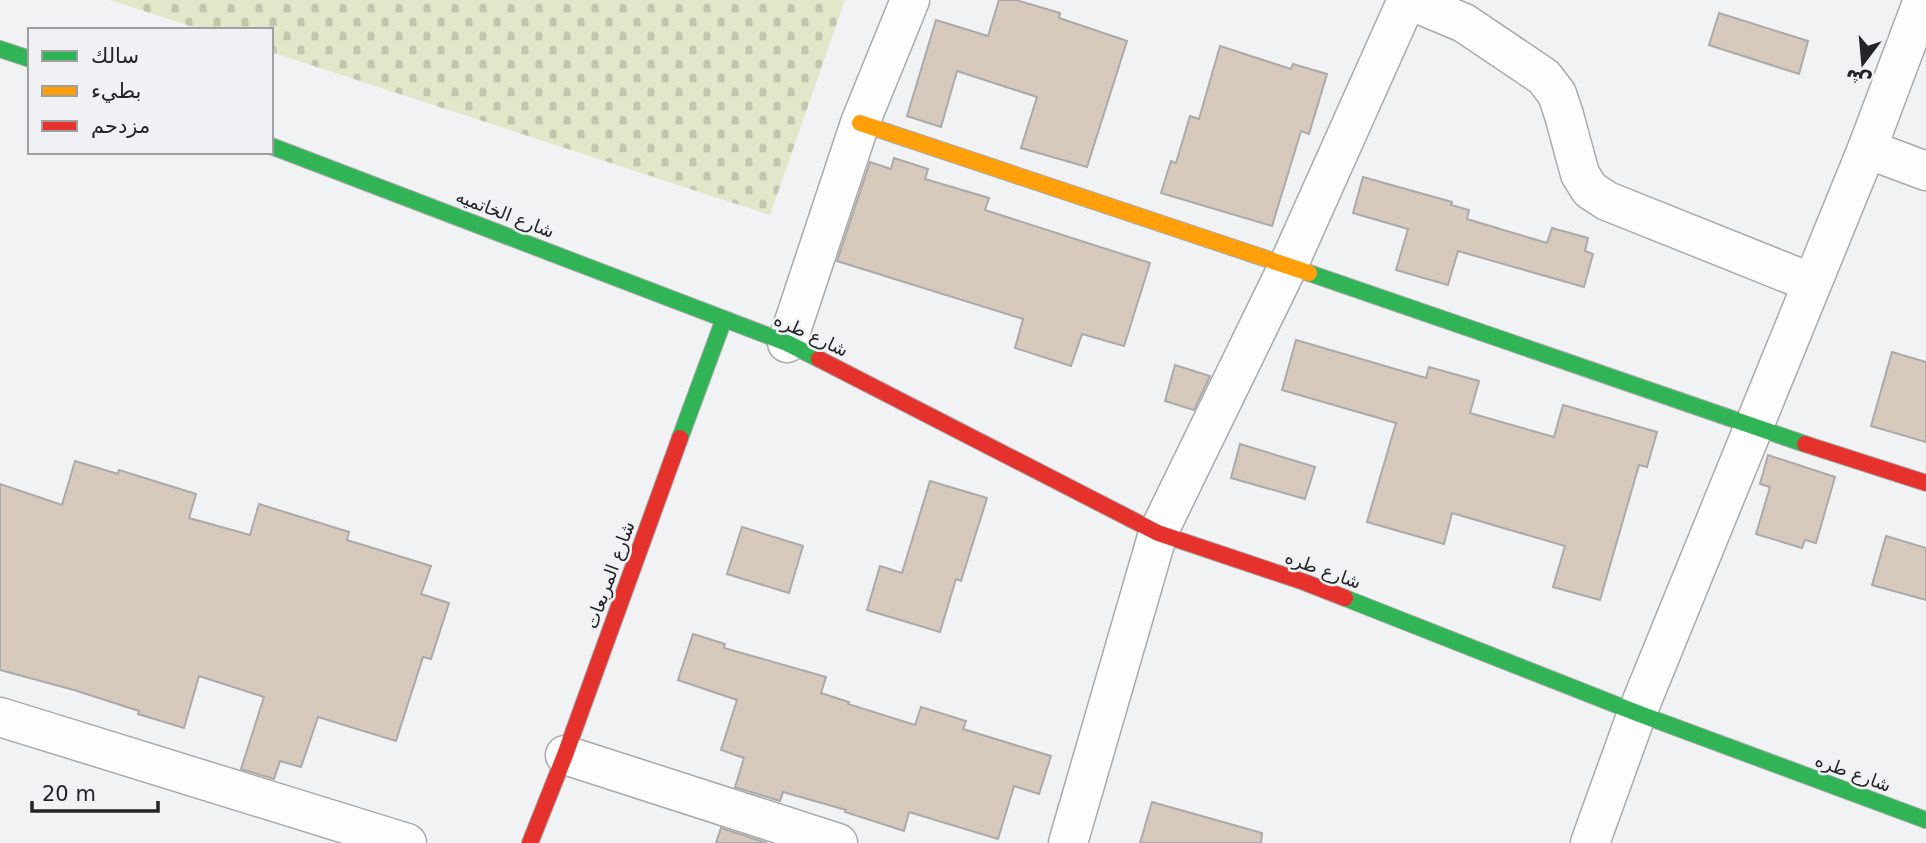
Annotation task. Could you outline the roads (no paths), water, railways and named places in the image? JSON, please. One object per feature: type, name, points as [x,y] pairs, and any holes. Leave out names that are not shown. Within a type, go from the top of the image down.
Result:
[{"type":"main road","points":[[0,49],[28,58]]},
{"type":"main road","points":[[860,123],[1288,266],[1753,428],[1926,483]]},
{"type":"main road","name":"شارع الخاتميه","points":[[273,147],[724,319]]},
{"type":"main road","name":"شارع طره","points":[[724,319],[787,343],[1158,534],[1304,582],[1637,713],[1926,820]]},
{"type":"main road","name":"شارع المربعات","points":[[530,843],[565,755],[724,319]]},
{"type":"street","points":[[787,343],[860,123],[911,0]]},
{"type":"street","points":[[1068,843],[1158,534],[1288,266],[1408,0],[1464,23],[1544,77],[1556,94],[1580,174],[1590,190],[1607,201],[1812,283]]},
{"type":"street","points":[[1590,843],[1637,713],[1867,149],[1923,0]]},
{"type":"street","points":[[1867,149],[1926,171]]},
{"type":"street","points":[[0,717],[407,843]]},
{"type":"street","points":[[565,755],[838,843]]}]
